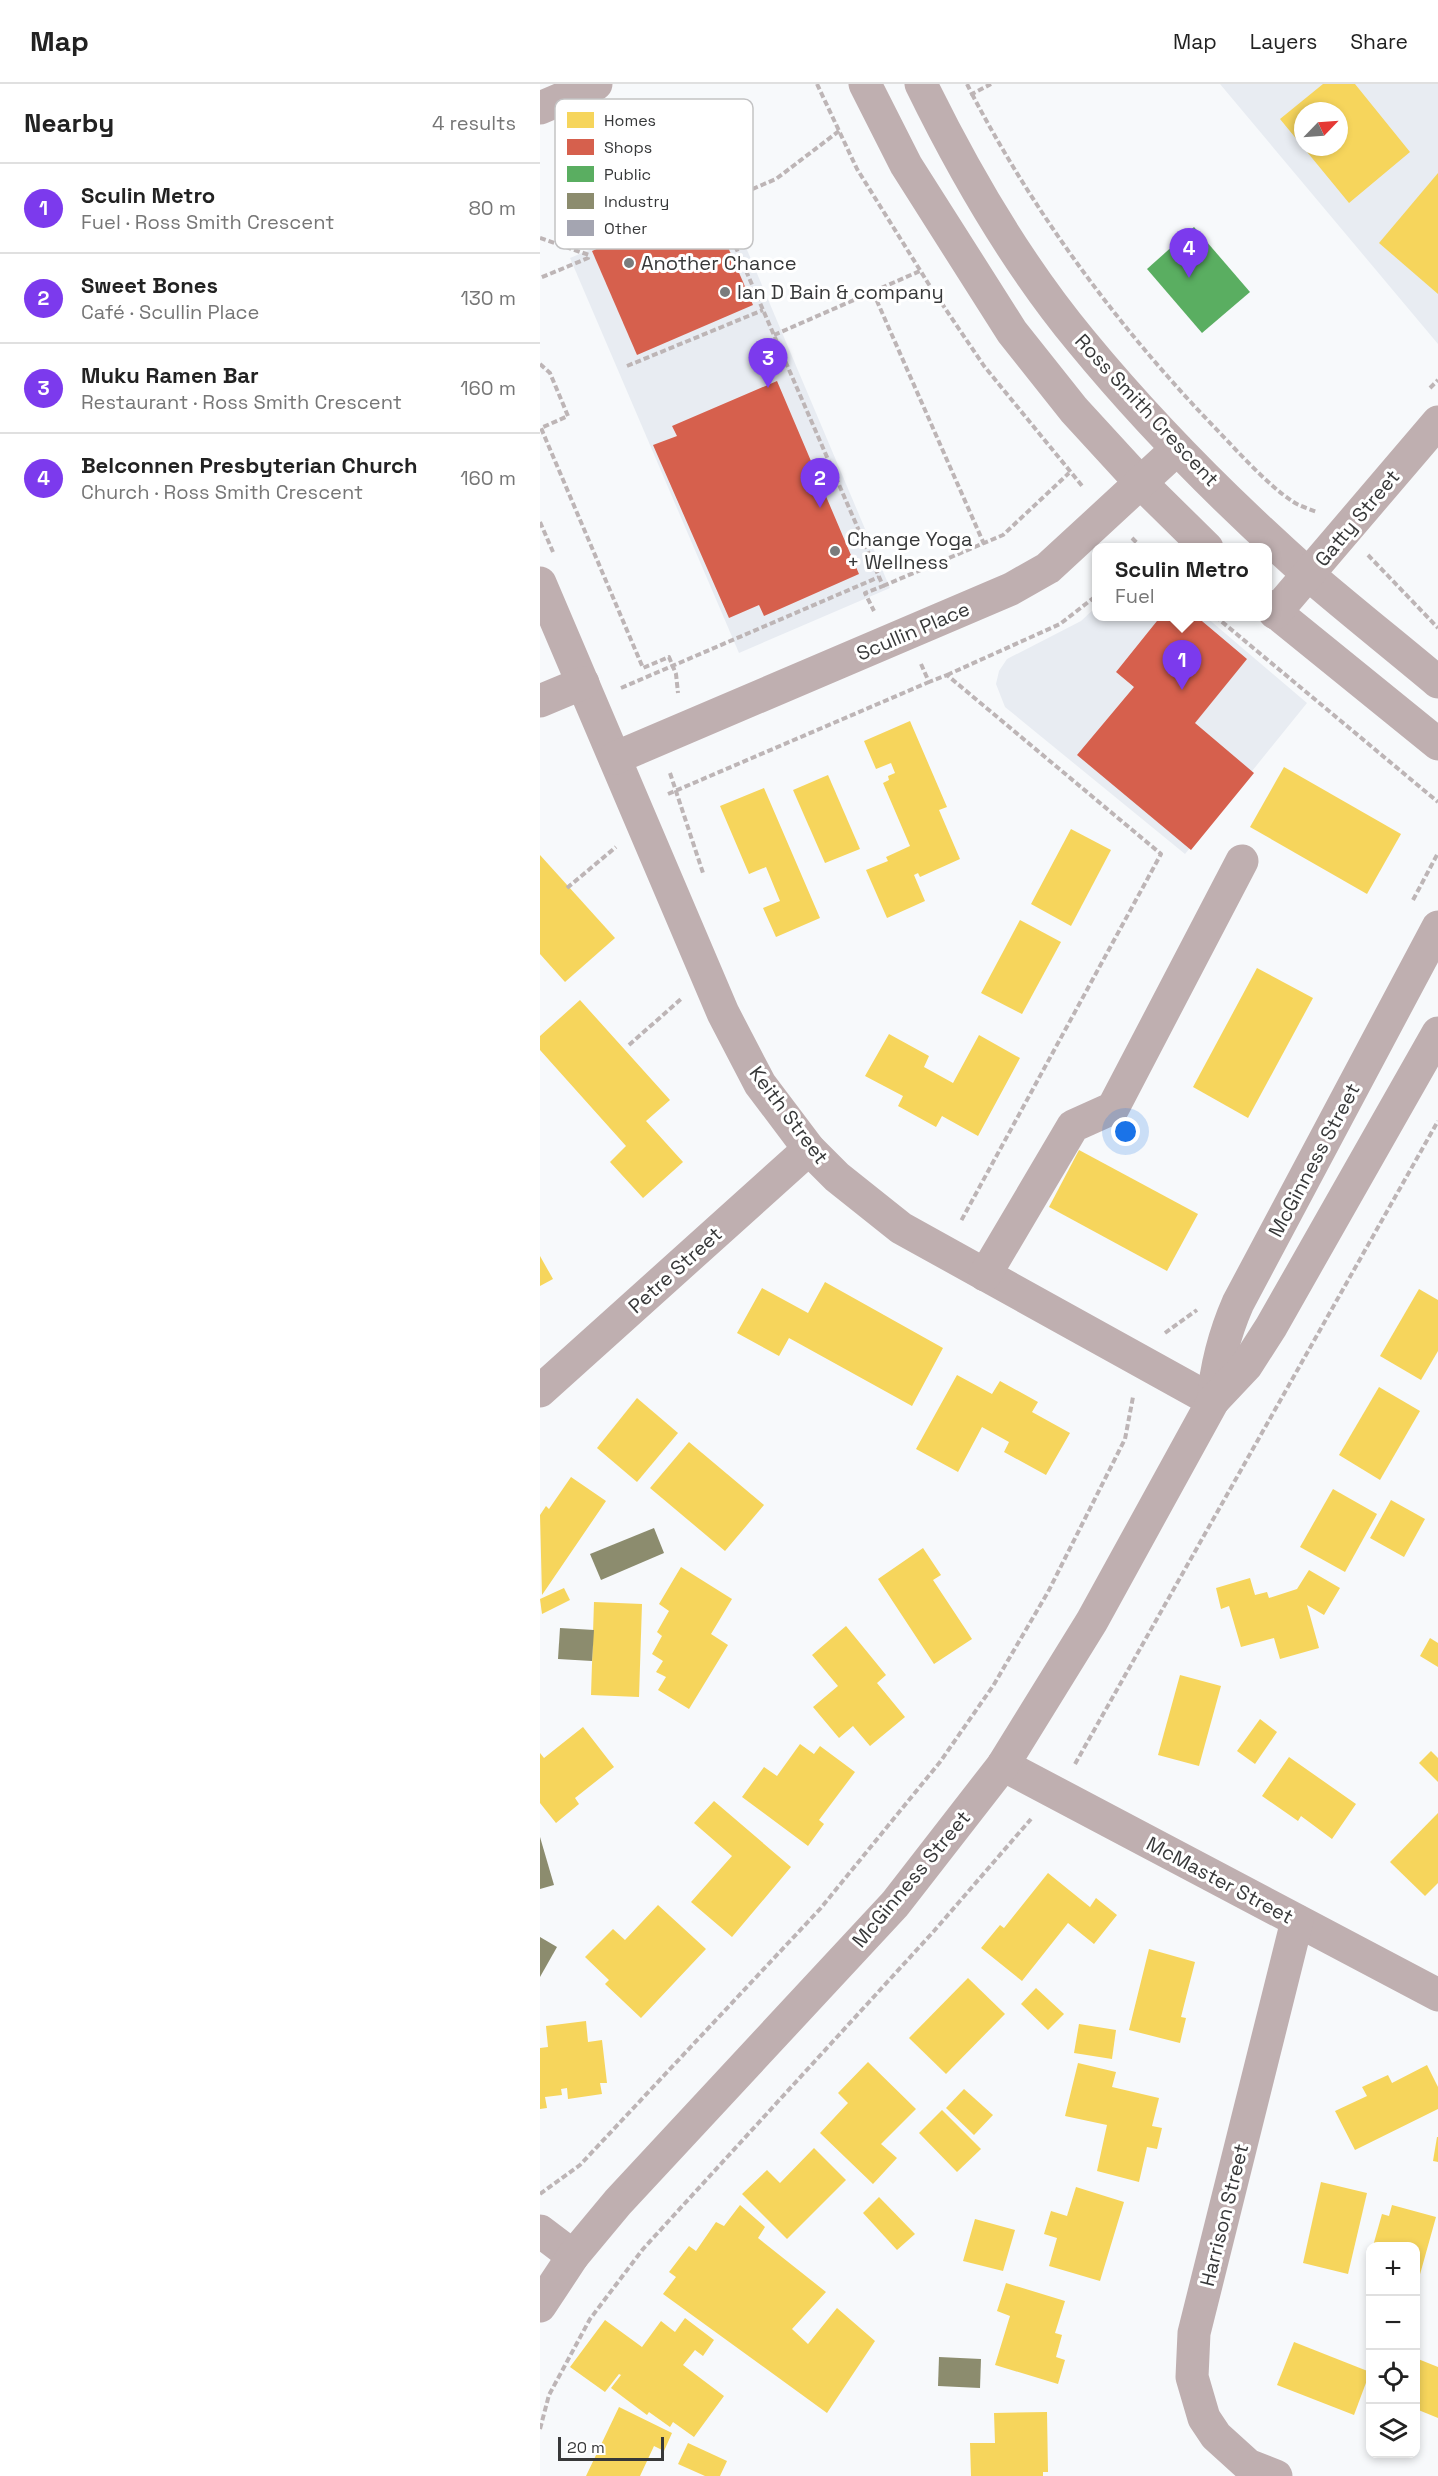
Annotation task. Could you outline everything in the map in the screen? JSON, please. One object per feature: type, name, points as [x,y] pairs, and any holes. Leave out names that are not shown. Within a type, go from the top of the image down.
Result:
[{"type":"street","points":[[561,99],[597,84]]},
{"type":"street","points":[[865,84],[906,165],[1012,332],[1074,410],[1141,483],[1202,543]]},
{"type":"street","name":"Ross Smith Crescent","points":[[921,84],[949,141],[1023,264],[1081,341],[1177,449],[1309,574],[1438,682]]},
{"type":"street","points":[[540,108],[555,102]]},
{"type":"street","name":"Gatty Street","points":[[1272,608],[1309,574],[1346,531],[1431,410]]},
{"type":"street","name":"Scullin Place","points":[[615,758],[1011,589],[1048,568],[1177,449]]},
{"type":"street","name":"Keith Street","points":[[540,582],[597,688],[615,758],[723,1013],[760,1084],[809,1149],[837,1177],[901,1228],[1213,1401]]},
{"type":"street","points":[[1272,610],[1438,744]]},
{"type":"street","points":[[540,701],[597,688]]},
{"type":"street","points":[[985,1275],[1073,1126],[1113,1108],[1242,861]]},
{"type":"street","name":"McGinness Street","points":[[1213,1401],[1215,1376],[1227,1327],[1238,1303],[1438,927]]},
{"type":"street","name":"McGinness Street","points":[[540,2306],[573,2256],[618,2202],[895,1904],[1003,1765],[1092,1621],[1213,1401],[1246,1366],[1270,1327],[1438,1032]]},
{"type":"street","name":"Petre Street","points":[[540,1391],[809,1149]]},
{"type":"street","name":"McMaster Street","points":[[1003,1765],[1438,1995]]},
{"type":"street","name":"Harrison Street","points":[[1276,2476],[1248,2465],[1216,2436],[1204,2418],[1192,2377],[1194,2333],[1297,1921]]},
{"type":"street","points":[[540,2231],[573,2256]]},
{"type":"path","points":[[817,84],[857,169],[920,271],[984,366],[1070,473],[1003,535],[865,593],[876,615],[897,607],[929,681]]},
{"type":"path","points":[[967,84],[1035,203],[1104,301],[1180,392],[1241,455],[1292,502],[1317,512],[1326,510],[1438,628]]},
{"type":"path","points":[[972,94],[991,84]]},
{"type":"path","points":[[753,189],[776,179],[839,131]]},
{"type":"path","points":[[540,238],[555,243]]},
{"type":"path","points":[[540,278],[588,258],[589,255],[572,249]]},
{"type":"path","points":[[737,249],[883,586]]},
{"type":"path","points":[[774,335],[920,271]]},
{"type":"path","points":[[873,292],[984,544]]},
{"type":"path","points":[[627,366],[763,310]]},
{"type":"path","points":[[540,364],[550,373],[568,416],[541,428],[643,668],[669,657],[679,691],[675,702]]},
{"type":"path","points":[[1431,410],[1438,380]]},
{"type":"path","points":[[597,688],[673,666],[879,577]]},
{"type":"path","points":[[567,888],[626,839],[640,819],[929,681],[1060,624],[1092,599]]},
{"type":"path","points":[[1221,621],[1438,802]]},
{"type":"path","points":[[944,1252],[1161,854],[947,675]]},
{"type":"path","points":[[629,1046],[691,991],[709,980]]},
{"type":"path","points":[[1072,1769],[1438,1121]]},
{"type":"path","points":[[1160,1336],[1203,1306]]},
{"type":"path","points":[[540,2193],[580,2165],[820,1909],[940,1762],[993,1686],[1048,1592],[1125,1439],[1133,1393]]},
{"type":"path","points":[[540,2429],[549,2396],[590,2319],[643,2248],[934,1931],[1038,1811]]},
{"type":"shaded area","points":[[1220,84],[1438,84],[1438,344]]},
{"type":"shaded area","points":[[591,249],[747,249],[890,588],[739,653],[570,258]]},
{"type":"shaded area","points":[[1092,611],[1092,621],[1211,621],[1307,703],[1185,854],[1005,707],[996,684],[999,671],[1007,659],[1081,621]]},
{"type":"building: Homes","points":[[1323,84],[1355,84],[1410,152],[1349,203],[1310,156],[1348,156],[1348,102],[1301,102]]},
{"type":"building: Homes","points":[[1294,108],[1294,136],[1280,119]]},
{"type":"building: Homes","points":[[1438,173],[1438,294],[1379,243]]},
{"type":"building: Homes","points":[[910,721],[947,807],[939,810],[960,859],[920,877],[918,873],[914,875],[925,901],[887,918],[866,870],[888,861],[886,857],[910,846],[883,783],[889,780],[888,776],[895,773],[891,763],[876,769],[864,741]]},
{"type":"building: Homes","points":[[1284,767],[1401,834],[1367,894],[1250,827]]},
{"type":"building: Homes","points":[[828,775],[860,849],[825,863],[793,790]]},
{"type":"building: Homes","points":[[764,788],[820,918],[776,937],[763,908],[780,901],[766,867],[749,874],[720,806]]},
{"type":"building: Homes","points":[[1071,829],[1111,850],[1071,926],[1031,904]]},
{"type":"building: Homes","points":[[540,855],[615,938],[565,982],[540,954]]},
{"type":"building: Homes","points":[[1020,920],[1061,942],[1022,1014],[981,993]]},
{"type":"building: Homes","points":[[1257,968],[1313,998],[1248,1118],[1193,1087]]},
{"type":"building: Homes","points":[[580,1000],[670,1100],[646,1121],[683,1162],[643,1198],[610,1162],[626,1146],[540,1050],[540,1036]]},
{"type":"building: Homes","points":[[889,1034],[929,1056],[924,1067],[953,1083],[979,1035],[1020,1058],[978,1136],[942,1116],[936,1127],[898,1106],[903,1096],[865,1076]]},
{"type":"building: Homes","points":[[1079,1150],[1198,1214],[1167,1271],[1049,1207]]},
{"type":"building: Homes","points":[[540,1256],[553,1279],[540,1286]]},
{"type":"building: Homes","points":[[825,1282],[943,1348],[912,1406],[789,1338],[779,1356],[737,1333],[762,1288],[808,1313]]},
{"type":"building: Homes","points":[[1419,1289],[1438,1300],[1438,1351],[1421,1380],[1380,1356]]},
{"type":"building: Homes","points":[[957,1375],[992,1394],[1000,1381],[1038,1402],[1032,1412],[1070,1433],[1046,1475],[1004,1452],[1009,1442],[982,1427],[958,1472],[916,1449]]},
{"type":"building: Homes","points":[[1379,1387],[1420,1411],[1380,1480],[1339,1455]]},
{"type":"building: Homes","points":[[637,1398],[678,1433],[637,1482],[597,1448]]},
{"type":"building: Homes","points":[[689,1442],[764,1505],[725,1551],[650,1488]]},
{"type":"building: Homes","points":[[571,1477],[606,1501],[542,1595],[540,1515],[546,1506],[549,1509]]},
{"type":"building: Homes","points":[[1333,1489],[1377,1514],[1345,1572],[1300,1547]]},
{"type":"building: Homes","points":[[1391,1500],[1425,1519],[1404,1557],[1370,1538]]},
{"type":"building: Homes","points":[[923,1548],[941,1575],[933,1580],[972,1639],[934,1664],[878,1579]]},
{"type":"building: Homes","points":[[681,1567],[732,1599],[711,1634],[728,1645],[689,1709],[658,1690],[666,1677],[656,1672],[663,1661],[652,1654],[662,1636],[657,1632],[669,1611],[659,1604]]},
{"type":"building: Homes","points":[[1309,1570],[1340,1588],[1324,1615],[1307,1605],[1319,1648],[1280,1659],[1274,1638],[1241,1647],[1229,1606],[1221,1609],[1216,1588],[1250,1578],[1255,1595],[1267,1592],[1269,1598],[1297,1589]]},
{"type":"building: Homes","points":[[564,1588],[570,1600],[542,1614],[540,1599]]},
{"type":"building: Homes","points":[[594,1602],[642,1604],[639,1697],[591,1695]]},
{"type":"building: Homes","points":[[846,1626],[886,1675],[877,1683],[905,1717],[870,1746],[853,1726],[839,1738],[813,1707],[838,1686],[812,1655]]},
{"type":"building: Homes","points":[[1430,1638],[1438,1643],[1438,1667],[1420,1656]]},
{"type":"building: Homes","points":[[1180,1675],[1221,1686],[1199,1766],[1158,1755]]},
{"type":"building: Homes","points":[[1260,1719],[1277,1732],[1255,1764],[1237,1751]]},
{"type":"building: Homes","points":[[583,1727],[614,1767],[575,1798],[579,1804],[556,1823],[540,1803],[540,1753],[544,1758]]},
{"type":"building: Homes","points":[[800,1744],[814,1754],[820,1746],[855,1772],[819,1820],[824,1824],[808,1846],[742,1797],[764,1767],[777,1776]]},
{"type":"building: Homes","points":[[1431,1751],[1438,1758],[1438,1782],[1419,1763]]},
{"type":"building: Homes","points":[[1289,1757],[1356,1804],[1332,1839],[1301,1816],[1298,1821],[1262,1796]]},
{"type":"building: Homes","points":[[714,1801],[791,1867],[732,1937],[691,1902],[732,1856],[694,1823]]},
{"type":"building: Homes","points":[[1438,1813],[1438,1883],[1425,1896],[1390,1862]]},
{"type":"building: Homes","points":[[1048,1873],[1090,1907],[1096,1898],[1117,1915],[1094,1944],[1068,1923],[1022,1981],[981,1948],[1000,1925],[1004,1928]]},
{"type":"building: Homes","points":[[658,1905],[706,1949],[641,2018],[605,1984],[609,1980],[585,1957],[613,1929],[625,1940]]},
{"type":"building: Homes","points":[[1149,1949],[1195,1962],[1181,2017],[1186,2018],[1180,2043],[1129,2030]]},
{"type":"building: Homes","points":[[968,1978],[1005,2014],[946,2074],[909,2038]]},
{"type":"building: Homes","points":[[1036,1988],[1064,2014],[1048,2030],[1021,2004]]},
{"type":"building: Homes","points":[[586,2021],[588,2042],[602,2040],[607,2083],[600,2083],[602,2094],[568,2099],[567,2088],[561,2089],[562,2095],[545,2097],[547,2108],[540,2109],[540,2048],[548,2047],[546,2026]]},
{"type":"building: Homes","points":[[1079,2024],[1116,2030],[1112,2059],[1074,2053]]},
{"type":"building: Homes","points":[[868,2062],[916,2109],[881,2144],[897,2158],[873,2184],[820,2133],[848,2103],[838,2093]]},
{"type":"building: Homes","points":[[1078,2063],[1116,2072],[1112,2087],[1159,2098],[1152,2126],[1162,2128],[1157,2149],[1147,2147],[1139,2182],[1097,2171],[1107,2125],[1065,2116]]},
{"type":"building: Homes","points":[[1427,2065],[1438,2087],[1438,2109],[1355,2150],[1335,2111],[1367,2096],[1362,2087],[1388,2075],[1392,2083]]},
{"type":"building: Homes","points":[[964,2089],[993,2115],[974,2135],[946,2108]]},
{"type":"building: Homes","points":[[942,2110],[981,2149],[957,2172],[919,2133]]},
{"type":"building: Homes","points":[[1438,2137],[1438,2162],[1433,2161]]},
{"type":"building: Homes","points":[[814,2148],[846,2180],[787,2239],[742,2194],[767,2170],[780,2183]]},
{"type":"building: Homes","points":[[1321,2182],[1367,2193],[1348,2274],[1303,2263]]},
{"type":"building: Homes","points":[[1076,2187],[1124,2202],[1100,2281],[1049,2266],[1057,2238],[1044,2234],[1051,2211],[1067,2216]]},
{"type":"building: Homes","points":[[879,2197],[915,2234],[897,2250],[863,2213]]},
{"type":"building: Homes","points":[[740,2205],[765,2227],[758,2238],[826,2292],[792,2329],[808,2344],[837,2308],[875,2341],[827,2413],[663,2294],[676,2277],[669,2272],[689,2246],[696,2251],[716,2222],[724,2226]]},
{"type":"building: Homes","points":[[1392,2205],[1436,2217],[1420,2274],[1420,2242],[1374,2242],[1382,2214],[1389,2216]]},
{"type":"building: Homes","points":[[975,2219],[1015,2230],[1003,2271],[963,2261]]},
{"type":"building: Homes","points":[[1006,2283],[1065,2301],[1055,2333],[1062,2335],[1056,2357],[1065,2360],[1058,2384],[995,2365],[1010,2316],[997,2311]]},
{"type":"building: Homes","points":[[685,2318],[714,2340],[703,2356],[695,2350],[683,2365],[724,2396],[694,2437],[673,2422],[670,2427],[649,2412],[647,2415],[611,2388],[621,2375],[619,2374],[605,2392],[570,2367],[605,2320],[642,2347],[661,2321],[675,2332]]},
{"type":"building: Homes","points":[[1294,2342],[1366,2370],[1366,2383],[1354,2415],[1277,2385]]},
{"type":"building: Homes","points":[[1420,2360],[1438,2367],[1438,2418],[1420,2411]]},
{"type":"building: Homes","points":[[619,2407],[672,2433],[664,2451],[654,2446],[640,2476],[586,2476]]},
{"type":"building: Homes","points":[[1047,2412],[1048,2472],[1043,2472],[1043,2476],[971,2476],[970,2443],[995,2443],[994,2413]]},
{"type":"building: Homes","points":[[688,2443],[727,2461],[720,2476],[705,2476],[678,2464]]},
{"type":"building: Shops","points":[[597,249],[729,249],[753,305],[637,355],[592,251]]},
{"type":"building: Shops","points":[[777,381],[859,574],[764,616],[759,605],[729,618],[653,445],[677,436],[672,426]]},
{"type":"building: Shops","points":[[1157,621],[1202,621],[1247,659],[1195,723],[1254,773],[1191,850],[1077,755],[1134,687],[1116,672]]},
{"type":"building: Public","points":[[1194,227],[1250,292],[1202,333],[1147,269]]},
{"type":"building: Industry","points":[[654,1528],[664,1553],[601,1580],[590,1554]]},
{"type":"building: Industry","points":[[560,1628],[594,1630],[592,1661],[558,1659]]},
{"type":"building: Industry","points":[[540,1837],[554,1885],[540,1889]]},
{"type":"building: Industry","points":[[540,1937],[557,1947],[540,1977]]},
{"type":"building: Industry","points":[[939,2357],[981,2359],[980,2388],[938,2386]]},
{"type":"place","name":"Another Chance","points":[[629,263]]},
{"type":"place","name":"Belconnen Presbyterian Church","points":[[1189,278]]},
{"type":"place","name":"Ian D Bain & company","points":[[725,292]]},
{"type":"place","name":"Muku Ramen Bar","points":[[768,388]]},
{"type":"place","name":"Sweet Bones","points":[[820,508]]},
{"type":"place","name":"Change Yoga + Wellness","points":[[835,551]]},
{"type":"place","name":"Sculin Metro","points":[[1182,690]]}]
